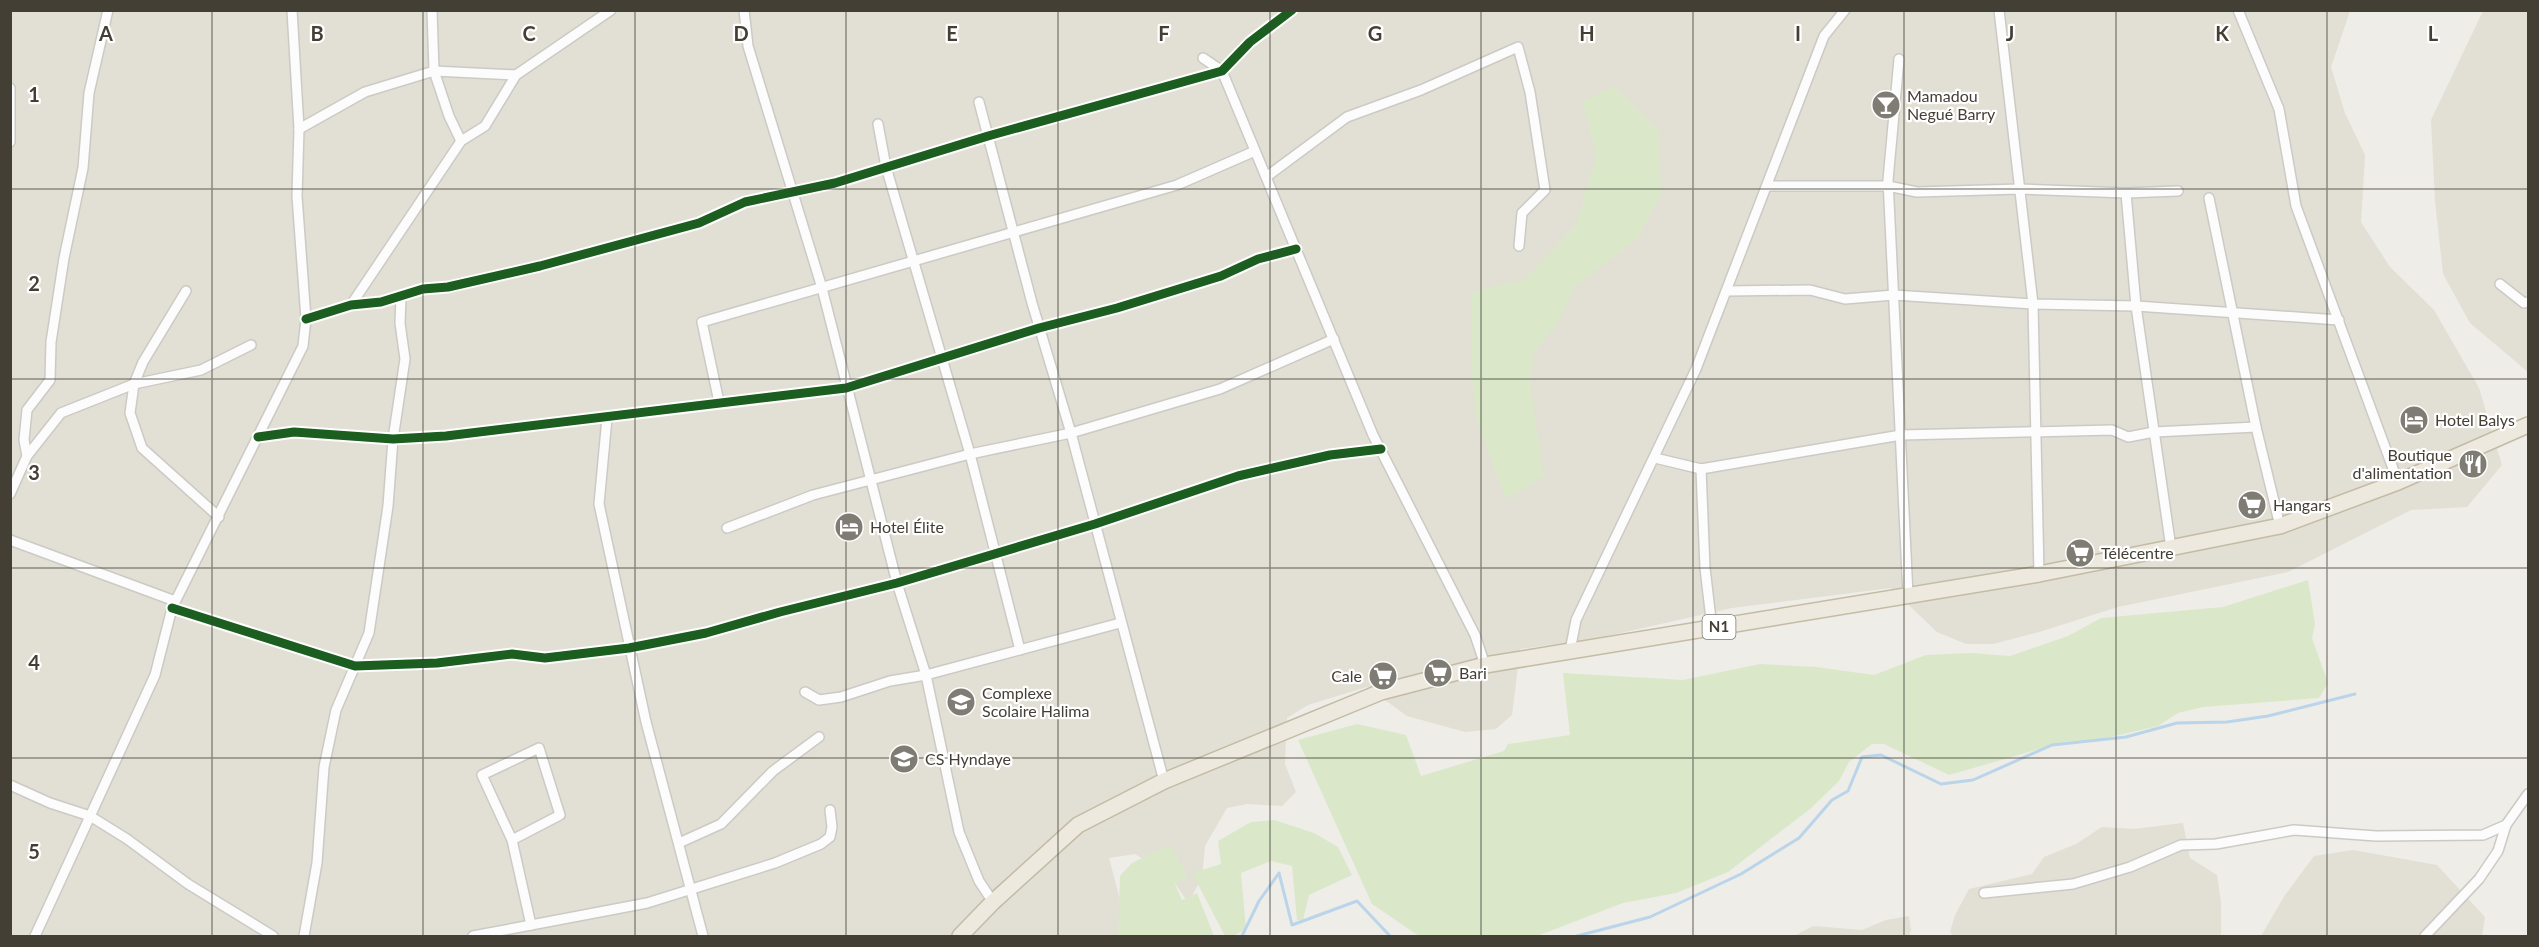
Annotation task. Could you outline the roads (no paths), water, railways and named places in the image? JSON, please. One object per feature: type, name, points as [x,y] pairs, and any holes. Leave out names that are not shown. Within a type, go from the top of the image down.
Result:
[{"type":"highway","name":"N1","points":[[960,936],[993,902],[1078,825],[1164,781],[1381,692],[1485,665],[2039,574],[2280,526],[2398,482],[2529,425]]},
{"type":"street","points":[[27,456],[24,441],[27,410],[50,380],[51,342],[57,300],[83,168],[89,93],[108,10]]},
{"type":"street","points":[[35,936],[155,675],[173,605],[303,345],[306,319],[297,196],[299,129],[291,10]]},
{"type":"street","points":[[432,10],[434,71],[449,116],[461,141]]},
{"type":"street","points":[[351,305],[461,141],[485,126],[516,75],[611,10]]},
{"type":"street","points":[[744,10],[748,46],[822,288],[897,583],[926,675],[959,832],[979,881],[993,902]]},
{"type":"street","points":[[306,319],[351,305],[401,297],[423,289],[448,287],[540,266],[699,223],[745,202],[834,183],[988,136],[1222,71],[1250,42],[1292,10]]},
{"type":"street","points":[[1570,651],[1576,620],[1696,369],[1824,36],[1845,10]]},
{"type":"street","points":[[1999,10],[2033,304],[2039,574]]},
{"type":"street","points":[[2238,10],[2278,109],[2296,206],[2398,482]]},
{"type":"street","points":[[1266,177],[1347,117],[1421,90],[1518,47],[1530,92],[1542,155],[1545,190],[1522,213],[1519,246]]},
{"type":"street","points":[[1203,58],[1222,71],[1381,449],[1475,635],[1485,665]]},
{"type":"street","points":[[1899,59],[1888,186],[1908,595]]},
{"type":"street","points":[[299,129],[365,92],[434,71],[516,75]]},
{"type":"street","points":[[10,88],[10,142]]},
{"type":"street","points":[[979,102],[1013,234],[1071,433],[1164,781]]},
{"type":"street","points":[[878,124],[886,167],[970,454],[1020,650]]},
{"type":"street","points":[[719,402],[702,322],[1177,185],[1255,151]]},
{"type":"street","points":[[1768,186],[1888,186],[1917,192],[2020,189],[2126,193],[2178,190]]},
{"type":"street","points":[[2126,193],[2136,306],[2171,548]]},
{"type":"street","points":[[2209,198],[2256,427],[2280,526]]},
{"type":"street","points":[[258,438],[294,432],[393,439],[446,436],[846,388],[1039,328],[1117,308],[1221,276],[1258,259],[1296,249]]},
{"type":"street","points":[[2500,284],[2524,303],[2529,302]]},
{"type":"street","points":[[1727,291],[1810,290],[1845,299],[1894,295],[2033,304],[2136,306],[2339,321]]},
{"type":"street","points":[[186,291],[143,362],[134,384],[130,413],[142,448],[219,517]]},
{"type":"street","points":[[304,936],[317,863],[324,767],[336,710],[369,633],[388,506],[393,439],[405,359],[400,323],[401,297]]},
{"type":"street","points":[[727,528],[813,495],[970,454],[1071,433],[1220,389],[1334,339]]},
{"type":"street","points":[[10,494],[27,456],[61,413],[134,384],[201,370],[251,345]]},
{"type":"street","points":[[607,418],[599,504],[646,722],[693,891],[703,936]]},
{"type":"street","points":[[1654,458],[1701,470],[1901,435],[2112,430],[2128,437],[2154,432],[2256,427]]},
{"type":"street","points":[[10,540],[173,605],[356,666],[437,663],[512,654],[544,658],[629,648],[706,633],[897,583],[1095,524],[1238,476],[1330,455],[1381,449]]},
{"type":"street","points":[[1701,470],[1705,568],[1712,628]]},
{"type":"street","points":[[805,692],[819,700],[828,699],[1120,622]]},
{"type":"street","points":[[679,843],[721,824],[773,771],[819,737]]},
{"type":"street","points":[[512,840],[560,815],[539,748],[483,775],[512,840],[531,925]]},
{"type":"street","points":[[10,785],[50,803],[90,816],[188,884],[273,936]]},
{"type":"street","points":[[2426,936],[2479,879],[2498,851],[2506,825],[2529,794]]},
{"type":"street","points":[[473,936],[647,903],[693,891],[821,844],[830,837],[832,826],[830,810]]},
{"type":"street","points":[[1984,893],[2073,884],[2130,867],[2181,845],[2216,844],[2294,830],[2376,836],[2483,835],[2506,825]]},
{"type":"waterway","points":[[1577,936],[1650,917],[1741,874],[1799,838],[1832,800],[1848,791],[1862,757],[1881,755],[1941,784],[1973,780],[2052,745],[2126,737],[2177,723],[2227,722],[2268,716],[2355,694]]},
{"type":"waterway","points":[[1242,936],[1259,901],[1279,873],[1292,925],[1357,901],[1390,936]]},
{"type":"place","name":"Mamadou Negué Barry","points":[[1886,105]]},
{"type":"place","name":"Hotel Balys","points":[[2414,420]]},
{"type":"place","name":"Boutique d'alimentation","points":[[2473,464]]},
{"type":"place","name":"Hangars","points":[[2252,505]]},
{"type":"place","name":"Hotel Élite","points":[[849,527]]},
{"type":"place","name":"Télécentre","points":[[2080,553]]},
{"type":"place","name":"Bari","points":[[1438,673]]},
{"type":"place","name":"Cale","points":[[1383,676]]},
{"type":"place","name":"Complexe Scolaire Halima","points":[[961,702]]},
{"type":"place","name":"CS Hyndaye","points":[[904,759]]}]
